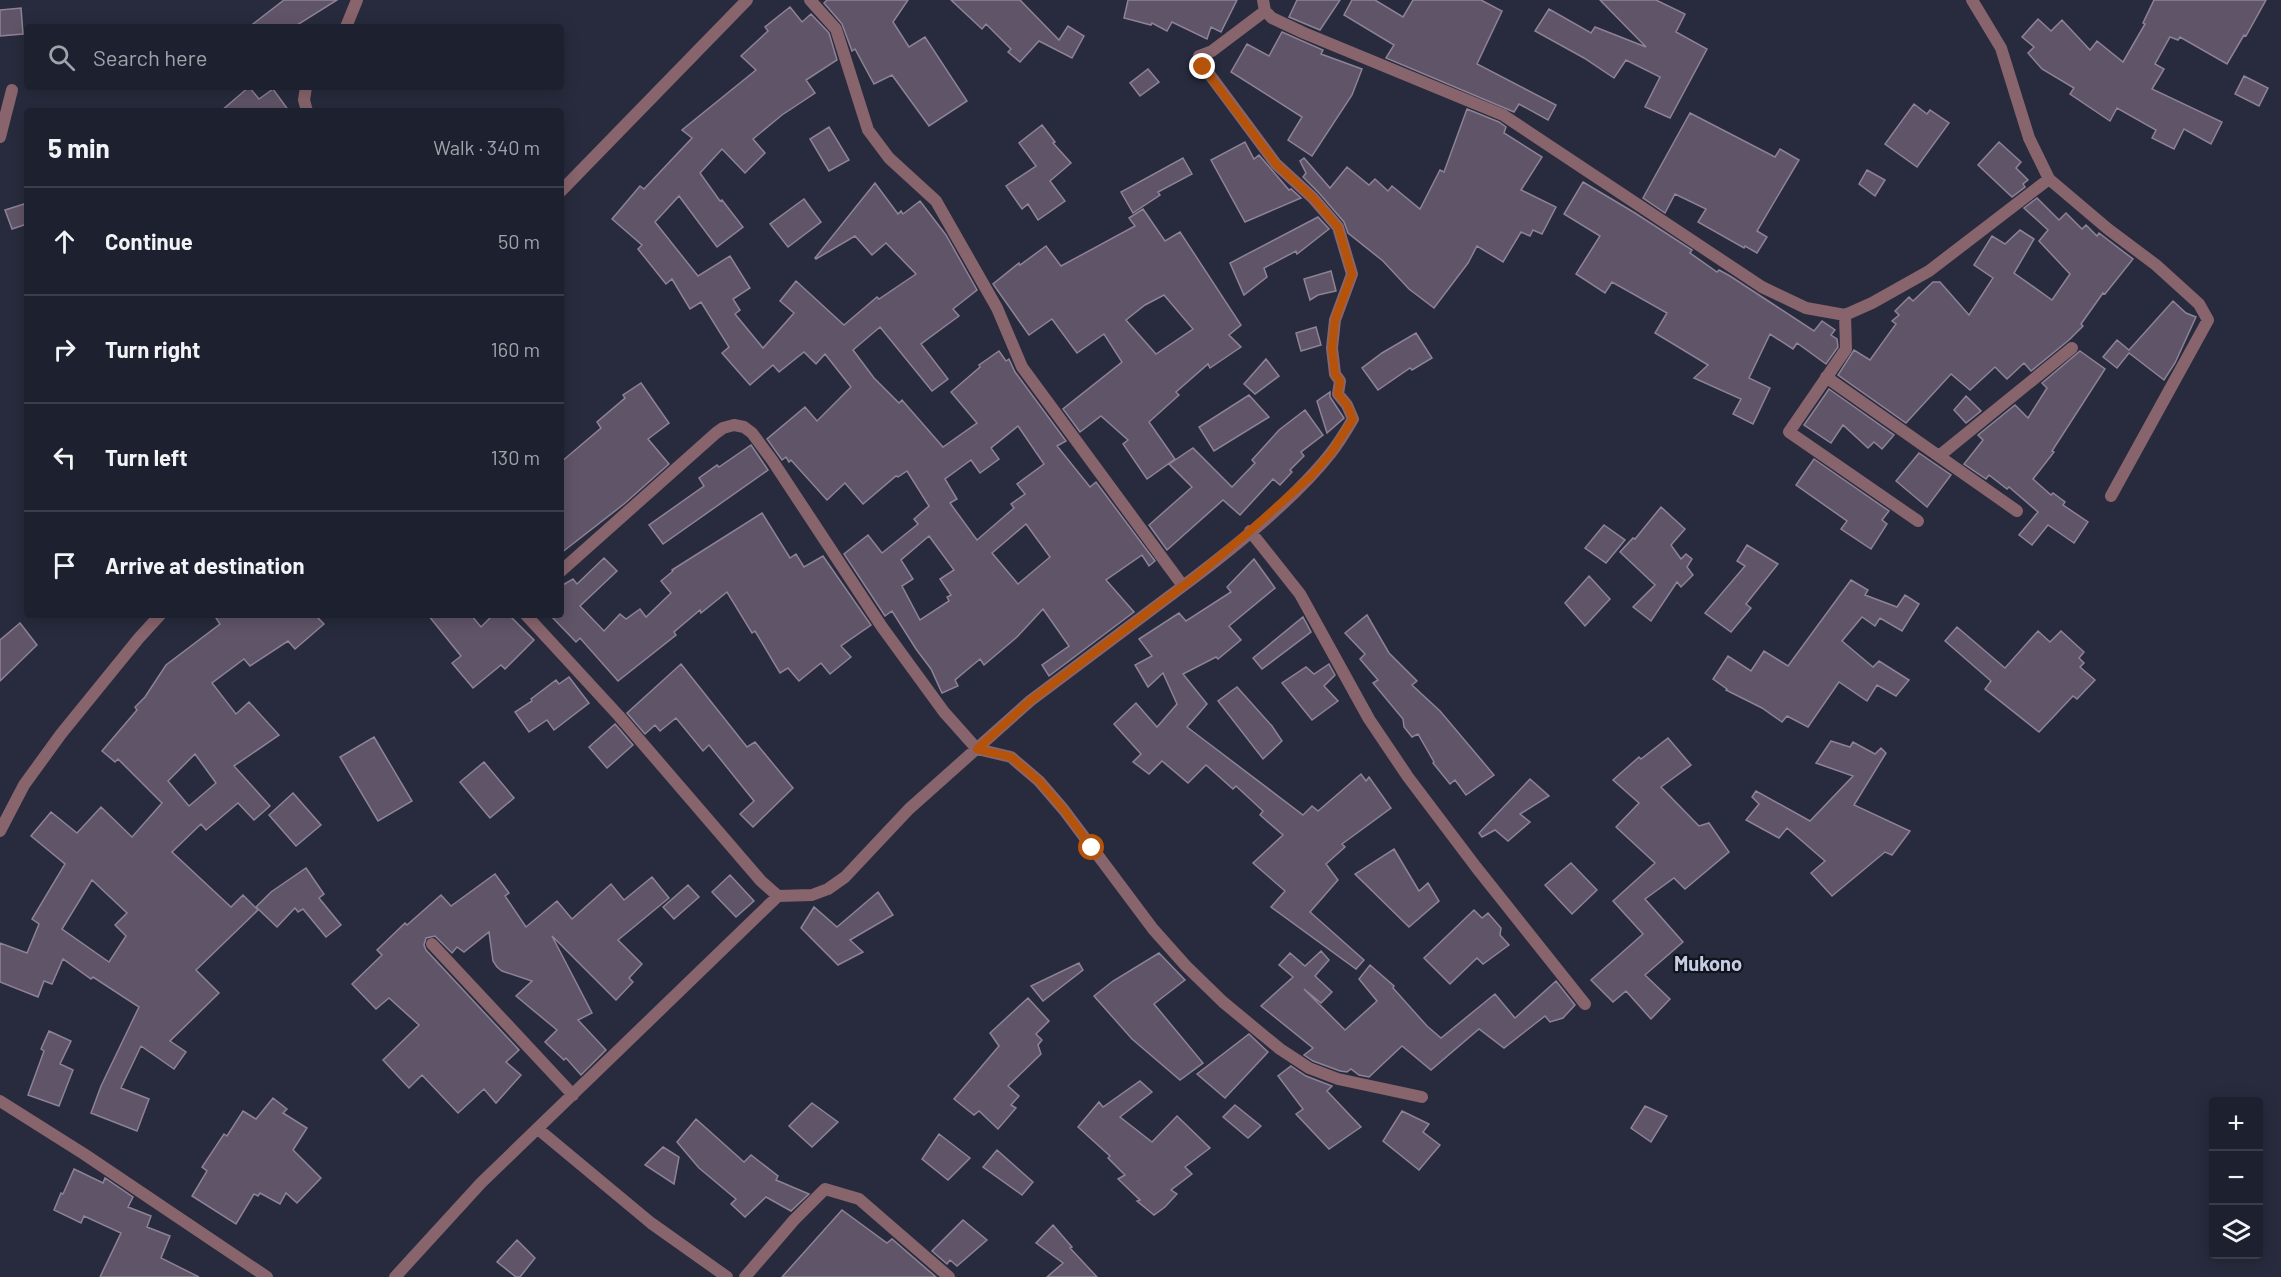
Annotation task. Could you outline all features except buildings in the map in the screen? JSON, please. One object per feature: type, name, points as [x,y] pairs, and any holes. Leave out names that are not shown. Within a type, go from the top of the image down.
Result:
[{"type":"street","points":[[347,24],[357,0]]},
{"type":"street","points":[[564,188],[747,0]]},
{"type":"street","points":[[810,0],[836,28],[868,130],[889,158],[936,201],[997,309],[1022,367],[1183,586]]},
{"type":"street","points":[[1972,0],[2001,48],[2029,138],[2049,179],[2108,229],[2156,265],[2199,304],[2208,320],[2111,496]]},
{"type":"street","points":[[395,1277],[481,1183],[778,896],[812,895],[845,878],[909,809],[1030,701],[1183,586],[1250,531],[1311,476],[1331,453],[1353,419],[1347,405],[1338,394],[1340,381],[1335,374],[1332,348],[1335,320],[1352,274],[1338,227],[1313,198],[1276,164],[1203,67],[1199,56],[1212,51],[1264,5],[1272,18],[1304,33],[1503,115],[1762,286],[1806,308],[1845,315],[1872,303],[1929,271],[2049,179]]},
{"type":"street","points":[[0,137],[12,90]]},
{"type":"street","points":[[306,90],[304,100],[306,108]]},
{"type":"street","points":[[1845,315],[1846,349],[1789,432],[1918,521]]},
{"type":"street","points":[[1939,456],[2072,348]]},
{"type":"street","points":[[1826,377],[2017,511]]},
{"type":"street","points":[[564,568],[716,433],[734,425],[744,427],[752,433],[772,460],[896,646],[944,712],[977,749],[1011,757],[1039,781],[1064,810],[1154,929],[1186,966],[1223,1002],[1280,1049],[1309,1068],[1338,1079],[1422,1097]]},
{"type":"street","points":[[1250,531],[1300,594],[1369,719],[1408,777],[1585,1004]]},
{"type":"street","points":[[0,831],[24,785],[61,734],[157,618]]},
{"type":"street","points":[[529,618],[619,716],[749,868],[778,896]]},
{"type":"street","points":[[432,944],[573,1095]]},
{"type":"street","points":[[0,1101],[84,1154],[267,1277]]},
{"type":"street","points":[[538,1129],[651,1223],[727,1277]]},
{"type":"street","points":[[745,1277],[794,1220],[825,1189],[859,1199],[949,1277]]},
{"type":"district","name":"Mukono","points":[[1708,963]]},
{"type":"route","points":[[1092,848],[1039,781],[1011,757],[977,749],[1030,701],[1223,555],[1311,476],[1331,453],[1353,419],[1347,405],[1338,394],[1340,381],[1335,374],[1332,348],[1335,320],[1352,274],[1338,227],[1297,181],[1276,164],[1203,67]]}]
